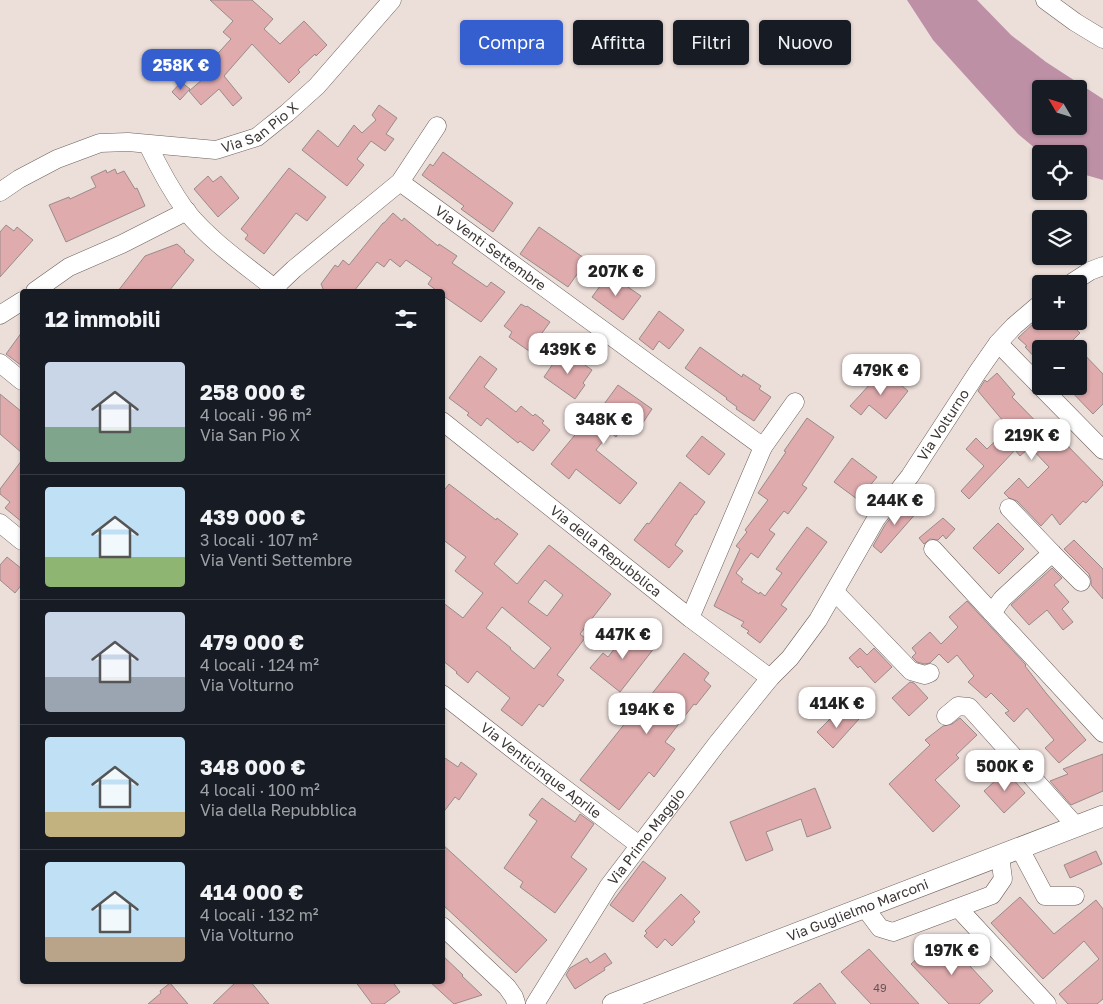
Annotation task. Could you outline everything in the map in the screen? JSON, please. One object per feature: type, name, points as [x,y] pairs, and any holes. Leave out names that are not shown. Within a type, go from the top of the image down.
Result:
[{"type":"main road","name":"Via Guglielmo Marconi","points":[[613,1004],[1103,816]]},
{"type":"street","name":"Via San Pio X","points":[[0,192],[19,179],[57,159],[100,144],[128,142],[216,150],[257,137],[288,113],[317,86],[392,0]]},
{"type":"street","points":[[1045,0],[1075,22],[1103,39]]},
{"type":"street","points":[[277,289],[302,263],[400,182],[437,126]]},
{"type":"street","points":[[148,145],[162,174],[187,211],[225,250],[275,289]]},
{"type":"street","name":"Via Venti Settembre","points":[[400,182],[763,447]]},
{"type":"street","points":[[38,289],[69,267],[122,244],[187,211]]},
{"type":"street","points":[[1084,275],[1103,266]]},
{"type":"street","points":[[0,315],[20,302]]},
{"type":"street","name":"Via Volturno","points":[[770,678],[790,658],[818,620],[876,519],[910,476],[977,373],[1014,326],[1032,311]]},
{"type":"street","points":[[998,344],[1103,450]]},
{"type":"street","points":[[0,363],[20,379]]},
{"type":"street","points":[[690,618],[763,447],[795,402]]},
{"type":"street","name":"Via della Repubblica","points":[[445,423],[690,618],[770,678]]},
{"type":"street","points":[[1010,508],[1081,582]]},
{"type":"street","points":[[0,523],[20,539]]},
{"type":"street","points":[[933,549],[1103,733]]},
{"type":"street","points":[[992,613],[1002,599],[1052,553]]},
{"type":"street","points":[[835,592],[912,671],[925,675],[930,673]]},
{"type":"street","name":"Via Primo Maggio","points":[[536,1004],[608,887],[716,745],[770,678]]},
{"type":"street","name":"Via Venticinque Aprile","points":[[445,696],[640,845]]},
{"type":"street","points":[[946,716],[958,706],[969,707],[1076,826]]},
{"type":"street","points":[[1010,852],[1045,896],[1075,896]]},
{"type":"street","points":[[865,908],[880,928],[893,932],[992,895],[1003,879],[1010,852]]},
{"type":"street","points":[[958,908],[1047,1004]]},
{"type":"street","points":[[445,929],[507,987],[514,997],[516,1004],[523,1001],[528,1004]]},
{"type":"shaded area","points":[[907,0],[977,0],[1011,35],[1046,62],[1074,80],[1032,80],[1032,135],[1088,135],[1088,89],[1103,99],[1103,180],[1087,175],[1087,145],[1032,146],[1018,134],[933,40]]},
{"type":"building","points":[[210,0],[252,0],[273,19],[264,29],[280,44],[304,21],[327,45],[298,70],[300,72],[289,83],[252,44],[224,76],[242,98],[233,106],[219,89],[201,105],[189,91],[216,68],[210,62],[231,39],[223,32],[233,21]]},
{"type":"building","points":[[181,82],[190,89],[180,100],[172,92]]},
{"type":"building","points":[[379,105],[397,118],[386,134],[394,139],[385,151],[371,141],[357,159],[364,165],[347,186],[302,150],[318,130],[338,147],[354,125],[362,133],[376,120],[372,115]]},
{"type":"building","points":[[443,152],[513,203],[493,232],[461,209],[464,206],[422,175],[430,164],[433,166]]},
{"type":"building","points":[[289,168],[326,197],[307,221],[296,213],[264,254],[245,239],[248,235],[241,229]]},
{"type":"building","points":[[115,169],[117,174],[124,171],[135,189],[137,188],[145,206],[66,242],[49,205],[69,197],[70,199],[96,187],[91,177],[106,170],[107,173]]},
{"type":"building","points":[[208,176],[213,182],[221,176],[239,198],[218,217],[194,189]]},
{"type":"building","points":[[393,213],[402,221],[404,218],[438,246],[439,244],[457,256],[452,263],[487,287],[491,282],[505,292],[481,322],[445,297],[445,289],[434,289],[428,284],[432,278],[406,260],[400,267],[390,259],[384,267],[377,262],[356,289],[323,289],[321,284],[335,265],[338,267],[343,260],[349,265]]},
{"type":"building","points":[[6,225],[14,231],[17,227],[33,240],[0,277],[0,232]]},
{"type":"building","points":[[539,227],[587,260],[568,287],[520,254]]},
{"type":"building","points":[[177,244],[194,260],[171,289],[120,289],[145,256]]},
{"type":"building","points":[[609,274],[641,296],[623,320],[592,297]]},
{"type":"building","points":[[521,304],[550,322],[529,351],[509,337],[512,332],[504,326]]},
{"type":"building","points":[[659,311],[684,330],[669,349],[659,341],[653,350],[639,339]]},
{"type":"building","points":[[1032,325],[1032,330],[1077,330],[1080,333],[1073,340],[1032,340],[1032,354],[1025,347],[1027,346],[1018,338]]},
{"type":"building","points":[[20,335],[20,364],[6,354]]},
{"type":"building","points":[[700,347],[742,377],[743,374],[761,386],[759,389],[771,397],[754,421],[736,409],[737,407],[727,398],[685,368]]},
{"type":"building","points":[[561,352],[576,363],[578,360],[592,370],[583,383],[585,385],[575,399],[544,377]]},
{"type":"building","points":[[480,356],[497,369],[484,387],[516,412],[521,406],[533,416],[535,414],[544,421],[542,423],[550,430],[533,451],[520,441],[518,443],[487,418],[481,426],[467,415],[469,413],[449,398]]},
{"type":"building","points":[[1087,357],[1103,374],[1103,404],[1093,414],[1075,395],[1087,395]]},
{"type":"building","points":[[883,370],[908,391],[886,419],[869,405],[861,415],[850,406]]},
{"type":"building","points":[[997,373],[1015,394],[1012,397],[1057,443],[1061,439],[1103,482],[1103,485],[1086,503],[1083,501],[1060,525],[1052,514],[1041,526],[1017,501],[1009,498],[1004,493],[1019,478],[1028,488],[1049,467],[1030,447],[1020,456],[1015,450],[969,499],[961,491],[984,466],[966,449],[976,438],[987,449],[1009,428],[978,391],[985,380],[987,382]]},
{"type":"building","points":[[618,385],[652,409],[636,433],[624,425],[616,437],[610,432],[596,450],[637,483],[620,504],[576,469],[569,479],[551,464],[579,430],[583,433]]},
{"type":"building","points":[[0,394],[20,410],[20,451],[0,434]]},
{"type":"building","points":[[807,418],[834,437],[802,485],[807,488],[788,514],[784,511],[769,530],[775,534],[758,558],[751,553],[736,573],[743,579],[741,582],[765,596],[782,573],[776,569],[807,527],[827,542],[781,605],[787,609],[760,643],[747,633],[749,631],[741,626],[744,622],[714,606],[740,549],[736,546],[747,532],[745,530],[768,500],[758,493]]},
{"type":"building","points":[[702,436],[725,454],[709,475],[686,456]]},
{"type":"building","points":[[852,458],[877,477],[857,499],[834,482]]},
{"type":"building","points":[[20,463],[20,520],[5,508],[10,502],[0,494],[0,489]]},
{"type":"building","points":[[680,482],[705,502],[675,545],[683,551],[669,568],[634,540],[647,523],[649,524]]},
{"type":"building","points":[[449,484],[496,520],[497,518],[518,534],[494,564],[517,584],[549,545],[611,594],[580,634],[585,638],[557,675],[564,680],[543,707],[539,704],[522,726],[501,710],[510,698],[477,671],[468,683],[445,662],[445,604],[463,618],[483,593],[455,571],[466,557],[445,541],[445,489]],"holes":[[[545,580],[563,595],[547,616],[528,602]],[[502,607],[551,648],[534,669],[486,628]]]},
{"type":"building","points":[[905,500],[918,511],[881,553],[873,546],[885,525]]},
{"type":"building","points":[[943,518],[955,529],[946,539],[943,535],[938,540],[930,539],[924,544],[919,538]]},
{"type":"building","points":[[998,523],[1024,549],[999,574],[973,548]]},
{"type":"building","points":[[1074,540],[1103,569],[1103,599],[1091,585],[1089,574],[1064,549]]},
{"type":"building","points":[[7,557],[20,567],[20,587],[15,593],[0,580],[0,565]]},
{"type":"building","points":[[1052,568],[1062,578],[1054,585],[1069,602],[1062,609],[1073,622],[1063,630],[1047,610],[1029,625],[1011,605]]},
{"type":"building","points":[[967,601],[1026,665],[1046,693],[1086,740],[1059,763],[1045,748],[1054,740],[1027,708],[1014,722],[1005,713],[1009,711],[991,693],[986,698],[968,682],[974,676],[957,655],[948,663],[939,654],[930,663],[924,664],[917,662],[912,657],[916,653],[912,648],[930,632],[941,644],[958,627],[949,617]]},
{"type":"building","points":[[631,628],[655,647],[620,692],[590,668],[603,653],[608,657]]},
{"type":"building","points":[[860,648],[867,655],[874,648],[892,667],[875,683],[860,666],[858,668],[849,658]]},
{"type":"building","points":[[684,653],[709,673],[704,680],[711,686],[696,705],[694,704],[665,742],[675,749],[654,777],[649,772],[619,810],[580,780],[630,717],[632,719]]},
{"type":"building","points":[[910,682],[914,683],[928,698],[909,716],[892,698]]},
{"type":"building","points":[[851,711],[859,719],[833,748],[817,732],[830,719],[836,726]]},
{"type":"building","points":[[960,718],[977,735],[956,755],[959,758],[935,780],[960,806],[933,832],[889,784],[930,745],[925,740],[943,726],[952,724]]},
{"type":"building","points":[[1103,754],[1103,791],[1071,805],[1050,781],[1068,774],[1063,769]]},
{"type":"building","points":[[445,758],[458,767],[461,762],[477,774],[459,800],[455,797],[445,810]]},
{"type":"building","points":[[1006,771],[1025,793],[1004,813],[984,791]]},
{"type":"building","points":[[815,788],[831,828],[807,837],[801,819],[766,832],[773,850],[746,861],[730,822]]},
{"type":"building","points":[[542,798],[575,822],[580,814],[594,824],[571,857],[587,869],[555,913],[520,887],[523,882],[504,868],[537,821],[529,815]]},
{"type":"building","points":[[445,847],[547,940],[516,973],[445,907]]},
{"type":"building","points":[[1096,851],[1102,864],[1070,878],[1064,865]]},
{"type":"building","points":[[643,861],[666,878],[633,922],[610,905]]},
{"type":"building","points":[[681,894],[700,912],[693,919],[695,922],[672,946],[665,939],[657,948],[644,936],[647,933],[645,931]]},
{"type":"building","points":[[1020,897],[1054,934],[1096,900],[1103,909],[1103,999],[1097,1004],[1068,1004],[1059,994],[1099,959],[1084,941],[1043,979],[991,923]]},
{"type":"building","points":[[945,939],[993,991],[979,1004],[949,1004],[911,964],[927,949],[930,953]]},
{"type":"building","points":[[869,949],[919,1004],[871,1004],[841,972]]},
{"type":"building","points":[[605,953],[612,963],[604,968],[605,970],[575,989],[566,975],[570,968],[587,958],[590,963]]},
{"type":"building","points":[[445,958],[482,995],[454,1004],[432,984],[445,984]]},
{"type":"building","points":[[820,983],[836,1004],[793,1004]]},
{"type":"building","points":[[171,984],[188,1004],[148,1004],[161,993],[160,991]]},
{"type":"building","points":[[234,984],[252,984],[269,1004],[213,1004]]},
{"type":"building","points":[[357,984],[394,984],[400,992],[384,1004],[372,1004]]}]
